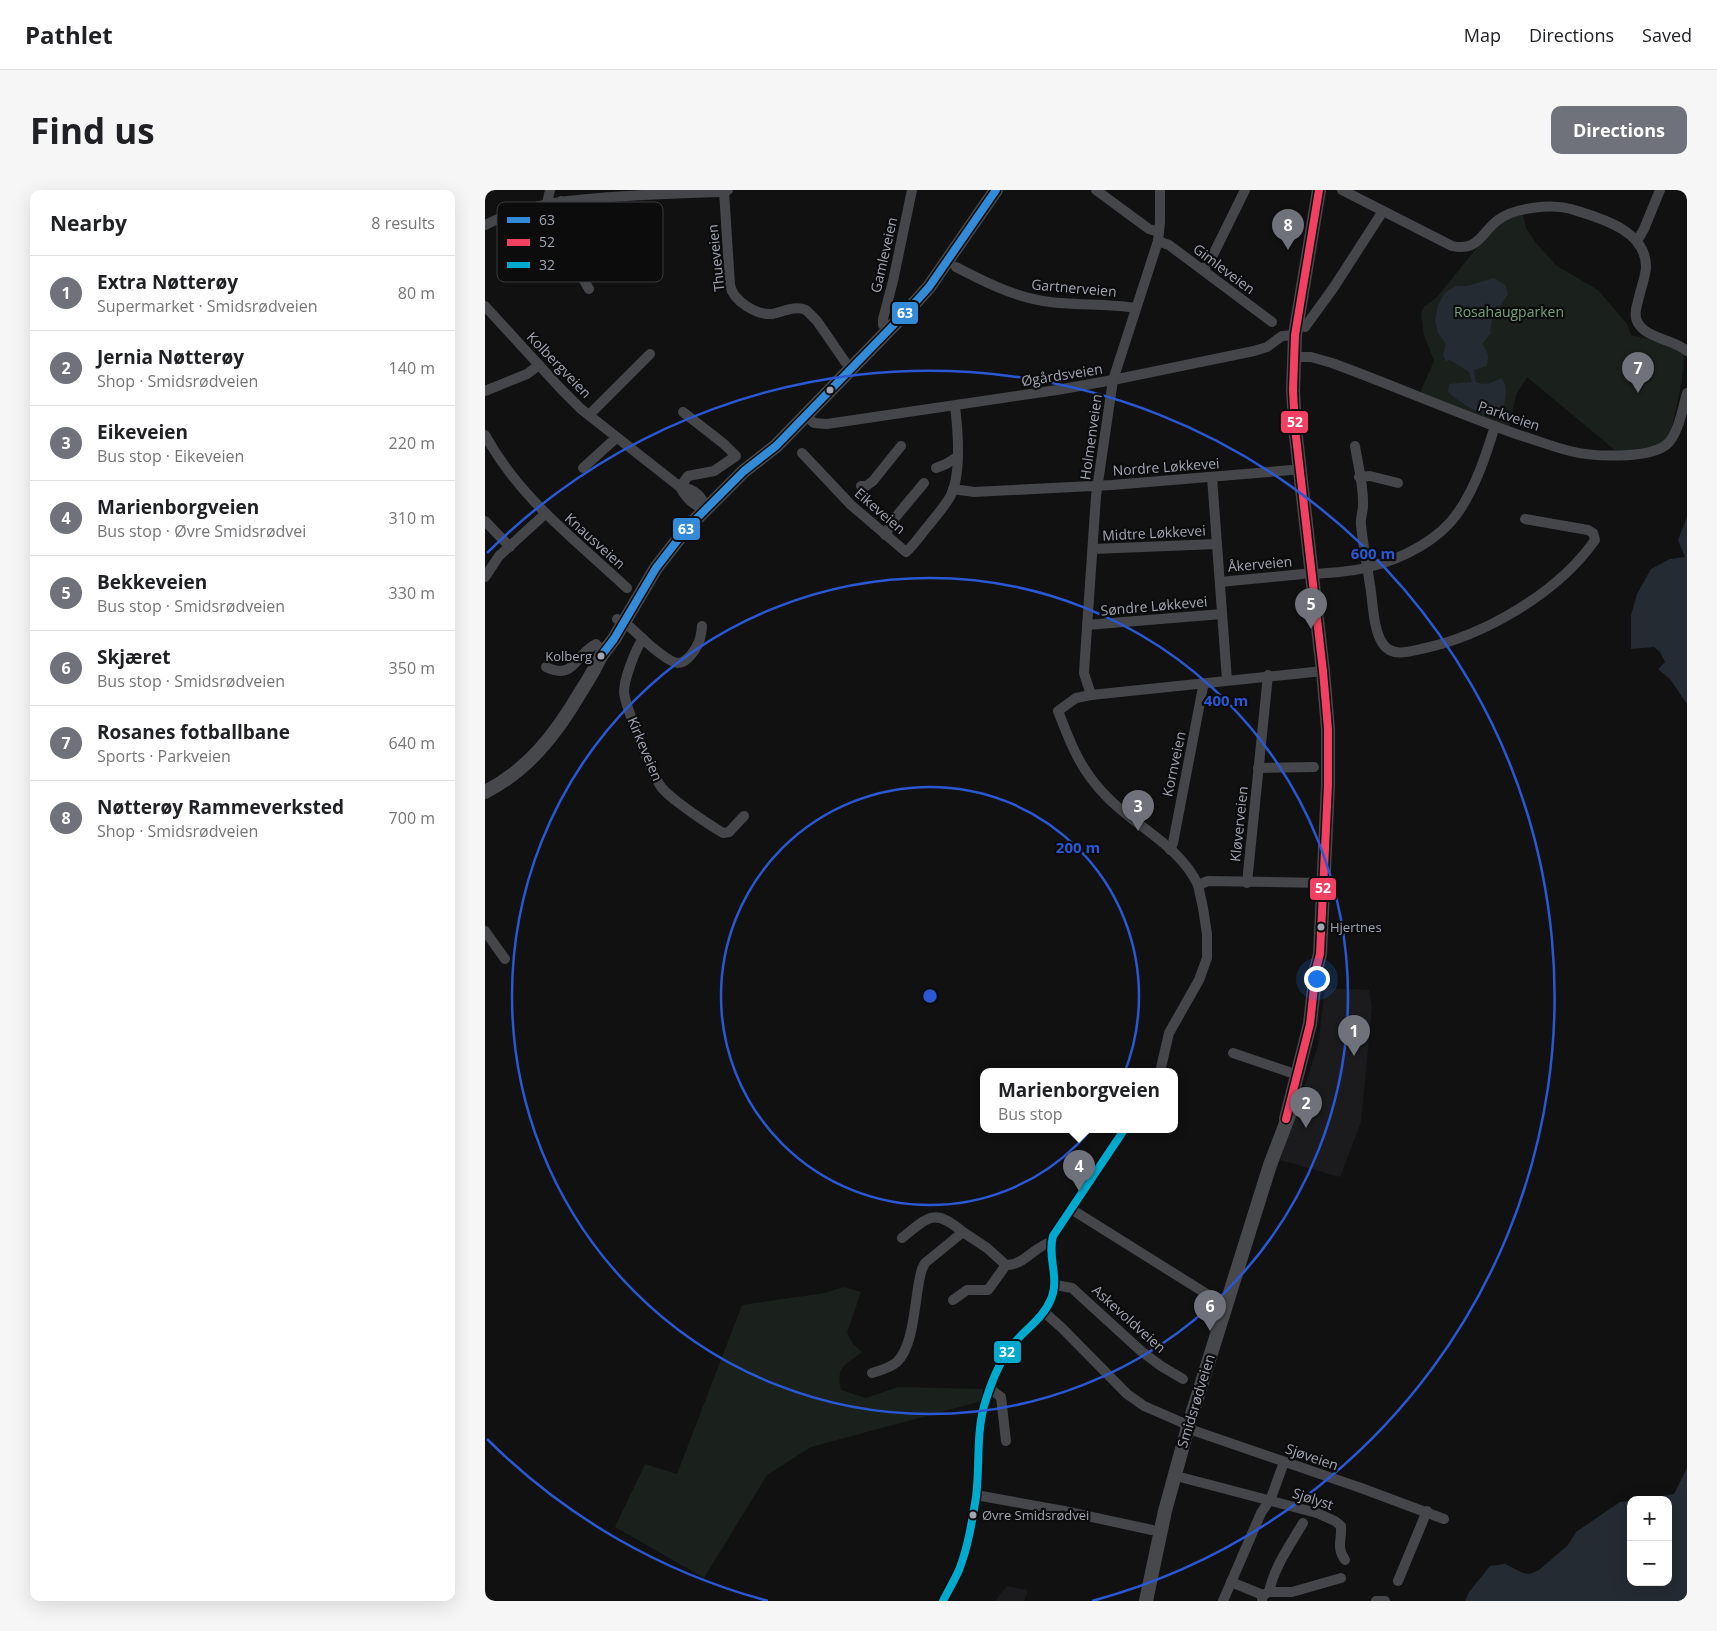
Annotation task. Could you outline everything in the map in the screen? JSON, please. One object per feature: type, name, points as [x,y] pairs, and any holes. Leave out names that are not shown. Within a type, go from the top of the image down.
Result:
[{"type":"main road","points":[[485,792],[511,776],[542,749],[565,719],[598,650],[670,549],[718,487],[745,471],[776,446],[929,287],[996,190]]},
{"type":"main road","name":"Smidsrødveien","points":[[1145,1601],[1165,1511],[1188,1427],[1286,1119],[1307,1072],[1315,1038],[1321,995],[1322,970],[1320,954],[1328,785],[1328,744],[1323,671],[1308,574],[1293,390],[1293,357],[1300,331],[1319,190]]},
{"type":"street","name":"Gamleveien","points":[[883,325],[912,190]]},
{"type":"street","name":"Gimleveien","points":[[1096,190],[1272,322]]},
{"type":"street","name":"Holmenveien","points":[[1091,695],[1084,673],[1097,485],[1113,380],[1159,236],[1160,190]]},
{"type":"street","points":[[1203,270],[1210,261],[1245,190]]},
{"type":"street","points":[[1342,190],[1452,246],[1460,248],[1476,243],[1497,220],[1507,214],[1534,208],[1555,206],[1573,210],[1622,229],[1637,241],[1644,253],[1645,268],[1637,306],[1637,322],[1647,332],[1687,349]]},
{"type":"street","points":[[1637,241],[1660,190]]},
{"type":"street","points":[[554,202],[605,197],[726,191]]},
{"type":"street","name":"Thueveien","points":[[726,191],[730,285],[733,296],[743,304],[764,313],[774,313],[792,308],[806,310],[817,321],[846,363]]},
{"type":"street","points":[[1300,331],[1334,287],[1383,211]]},
{"type":"street","points":[[485,225],[497,220]]},
{"type":"street","name":"Gartnerveien","points":[[956,267],[993,285],[1035,300],[1136,308]]},
{"type":"street","points":[[585,282],[589,289]]},
{"type":"street","name":"Kolbergveien","points":[[485,306],[570,398],[616,438],[680,487],[692,490],[702,506]]},
{"type":"street","name":"Øgårdsveien","points":[[810,412],[814,423],[827,424],[955,406],[1113,380],[1254,351],[1267,347],[1282,336],[1300,331]]},
{"type":"street","points":[[589,415],[651,354]]},
{"type":"street","name":"Parkveien","points":[[1293,357],[1311,357],[1332,363],[1495,426],[1579,453],[1634,455],[1659,449],[1672,439],[1687,393]]},
{"type":"street","points":[[485,390],[527,374],[539,365]]},
{"type":"street","name":"Eikeveien","points":[[802,453],[851,504],[906,552],[940,511],[953,489],[957,457],[955,406]]},
{"type":"street","points":[[680,487],[688,476],[715,471],[736,456],[724,444],[683,412]]},
{"type":"street","name":"Åkerveien","points":[[1220,582],[1368,568],[1413,551],[1450,524],[1459,512],[1473,485],[1495,426]]},
{"type":"street","name":"Knausveien","points":[[485,436],[520,488],[545,514],[627,588]]},
{"type":"street","points":[[583,468],[616,438]]},
{"type":"street","points":[[861,486],[866,486],[873,481],[901,446]]},
{"type":"street","points":[[1355,446],[1363,506],[1361,524],[1378,634],[1385,646],[1395,652],[1406,652],[1446,642],[1489,626],[1537,596],[1573,565],[1595,540],[1595,535],[1590,531],[1525,519]]},
{"type":"street","points":[[936,468],[957,457]]},
{"type":"street","name":"Nordre Løkkevei","points":[[953,489],[974,492],[1097,485],[1291,470]]},
{"type":"street","points":[[1359,477],[1370,476],[1398,483]]},
{"type":"street","name":"Åkerveien","points":[[1212,477],[1227,680]]},
{"type":"street","points":[[885,535],[894,519],[924,483]]},
{"type":"street","name":"Knausveien","points":[[485,577],[493,564],[509,547],[545,514]]},
{"type":"street","points":[[485,521],[509,547]]},
{"type":"street","name":"Midtre Løkkevei","points":[[1093,549],[1217,544]]},
{"type":"street","name":"Søndre Løkkevei","points":[[1087,625],[1222,614]]},
{"type":"street","points":[[620,621],[671,661],[681,663],[698,647],[702,626]]},
{"type":"street","name":"Kirkeveien","points":[[643,639],[638,647],[625,682],[625,699],[660,785],[673,798],[723,833],[729,832],[744,816]]},
{"type":"street","points":[[546,667],[556,671],[567,670],[575,665],[589,648],[598,650]]},
{"type":"street","points":[[1162,1068],[1169,1033],[1199,980],[1207,958],[1207,934],[1198,885],[1187,867],[1170,850],[1120,810],[1089,778],[1078,761],[1058,711],[1076,698],[1091,695],[1323,671]]},
{"type":"street","name":"Kløverveien","points":[[1247,883],[1268,676]]},
{"type":"street","name":"Kornveien","points":[[1170,850],[1195,733],[1203,687],[1202,683]]},
{"type":"street","name":"Kløverveien","points":[[1258,768],[1314,767]]},
{"type":"street","points":[[1198,885],[1208,881],[1323,883]]},
{"type":"street","points":[[485,931],[505,959]]},
{"type":"street","points":[[1233,1054],[1289,1072]]},
{"type":"street","points":[[943,1601],[958,1572],[965,1553],[976,1495],[979,1431],[984,1408],[999,1364],[1051,1300],[1055,1285],[1051,1242],[1053,1236],[1122,1133]]},
{"type":"street","points":[[1071,1209],[1210,1296],[1227,1302]]},
{"type":"street","points":[[902,1238],[921,1222],[934,1216],[949,1221],[987,1248],[1006,1265]]},
{"type":"street","points":[[872,1373],[892,1365],[900,1358],[907,1342],[922,1269],[931,1258],[963,1232]]},
{"type":"street","points":[[953,1300],[967,1290],[988,1290],[1006,1265],[1016,1263],[1039,1246],[1051,1242]]},
{"type":"street","name":"Askevoldveien","points":[[1055,1285],[1072,1288],[1141,1351],[1183,1379]]},
{"type":"street","name":"Sjøveien","points":[[1043,1312],[1062,1328],[1127,1394],[1143,1406],[1195,1431],[1444,1519]]},
{"type":"street","points":[[990,1389],[1001,1397],[1005,1441]]},
{"type":"street","name":"Sjølyst","points":[[1223,1601],[1285,1462]]},
{"type":"street","name":"Sjølyst","points":[[1180,1477],[1269,1500],[1340,1523],[1342,1530],[1339,1544],[1345,1560]]},
{"type":"street","points":[[976,1495],[1152,1530]]},
{"type":"street","points":[[1398,1581],[1427,1512]]},
{"type":"street","name":"Sjølyst","points":[[1264,1596],[1303,1523]]},
{"type":"street","points":[[1231,1582],[1264,1596],[1292,1592],[1341,1578]]},
{"type":"street","points":[[1376,1601],[1385,1601]]},
{"type":"shaded area","points":[[1494,278],[1505,285],[1508,294],[1494,317],[1491,333],[1482,344],[1488,354],[1486,366],[1474,370],[1476,382],[1483,384],[1501,378],[1505,384],[1504,408],[1499,414],[1492,415],[1471,409],[1448,392],[1449,384],[1472,382],[1469,372],[1450,360],[1446,361],[1443,355],[1446,344],[1438,333],[1435,320],[1438,305],[1445,293],[1455,286],[1467,286]]},
{"type":"shaded area","points":[[1687,517],[1687,704],[1670,679],[1658,669],[1665,662],[1660,652],[1654,647],[1631,649],[1631,615],[1637,594],[1651,569],[1670,559],[1685,557],[1678,540]]},
{"type":"shaded area","points":[[1325,988],[1369,990],[1372,1007],[1361,1122],[1340,1177],[1280,1160],[1318,1046]]},
{"type":"shaded area","points":[[1687,1468],[1687,1601],[1465,1601],[1469,1592],[1490,1566],[1505,1564],[1523,1573],[1530,1574],[1539,1570],[1568,1545],[1576,1532],[1620,1502],[1627,1501],[1627,1586],[1672,1586],[1672,1496],[1662,1496],[1674,1494]]},
{"type":"shaded area","points":[[1007,1586],[1028,1590],[1024,1601],[995,1601]]},
{"type":"green space","name":"Rosahaugparken","points":[[1523,214],[1526,228],[1536,243],[1557,266],[1598,290],[1627,324],[1631,335],[1666,343],[1683,352],[1682,380],[1677,407],[1669,438],[1664,442],[1651,448],[1616,451],[1527,377],[1516,395],[1509,428],[1420,393],[1434,361],[1424,335],[1421,314],[1424,307],[1437,297],[1484,239],[1505,220]]},
{"type":"green space","points":[[843,1287],[861,1292],[847,1333],[853,1344],[862,1352],[843,1367],[840,1376],[841,1390],[866,1398],[898,1387],[983,1389],[982,1401],[811,1447],[767,1475],[704,1578],[615,1527],[645,1464],[677,1474],[742,1305],[825,1293]]},
{"type":"transit line","name":"63","points":[[601,656],[614,639],[656,568],[687,528],[744,471],[776,446],[911,307],[929,287],[996,190]]},
{"type":"transit line","name":"52","points":[[1286,1119],[1310,1024],[1316,969],[1320,954],[1328,785],[1328,729],[1323,671],[1295,428],[1293,390],[1295,335],[1319,190]]},
{"type":"transit line","name":"32","points":[[943,1601],[959,1570],[965,1552],[976,1497],[982,1417],[993,1381],[1009,1349],[1040,1317],[1048,1305],[1054,1283],[1051,1252],[1053,1236],[1122,1133]]},
{"type":"place","name":"Nøtterøy Rammeverksted","points":[[1288,250]]},
{"type":"place","name":"Rosanes fotballbane","points":[[1638,393]]},
{"type":"place","name":"Bekkeveien","points":[[1311,629]]},
{"type":"place","name":"Kolberg","points":[[601,656]]},
{"type":"place","name":"Eikeveien","points":[[1138,831]]},
{"type":"place","name":"Hjertnes","points":[[1321,927]]},
{"type":"place","name":"Extra Nøtterøy","points":[[1354,1056]]},
{"type":"place","name":"Jernia Nøtterøy","points":[[1306,1128]]},
{"type":"place","name":"Marienborgveien","points":[[1079,1191]]},
{"type":"place","name":"Skjæret","points":[[1210,1331]]},
{"type":"place","name":"Øvre Smidsrødvei","points":[[973,1515]]}]
